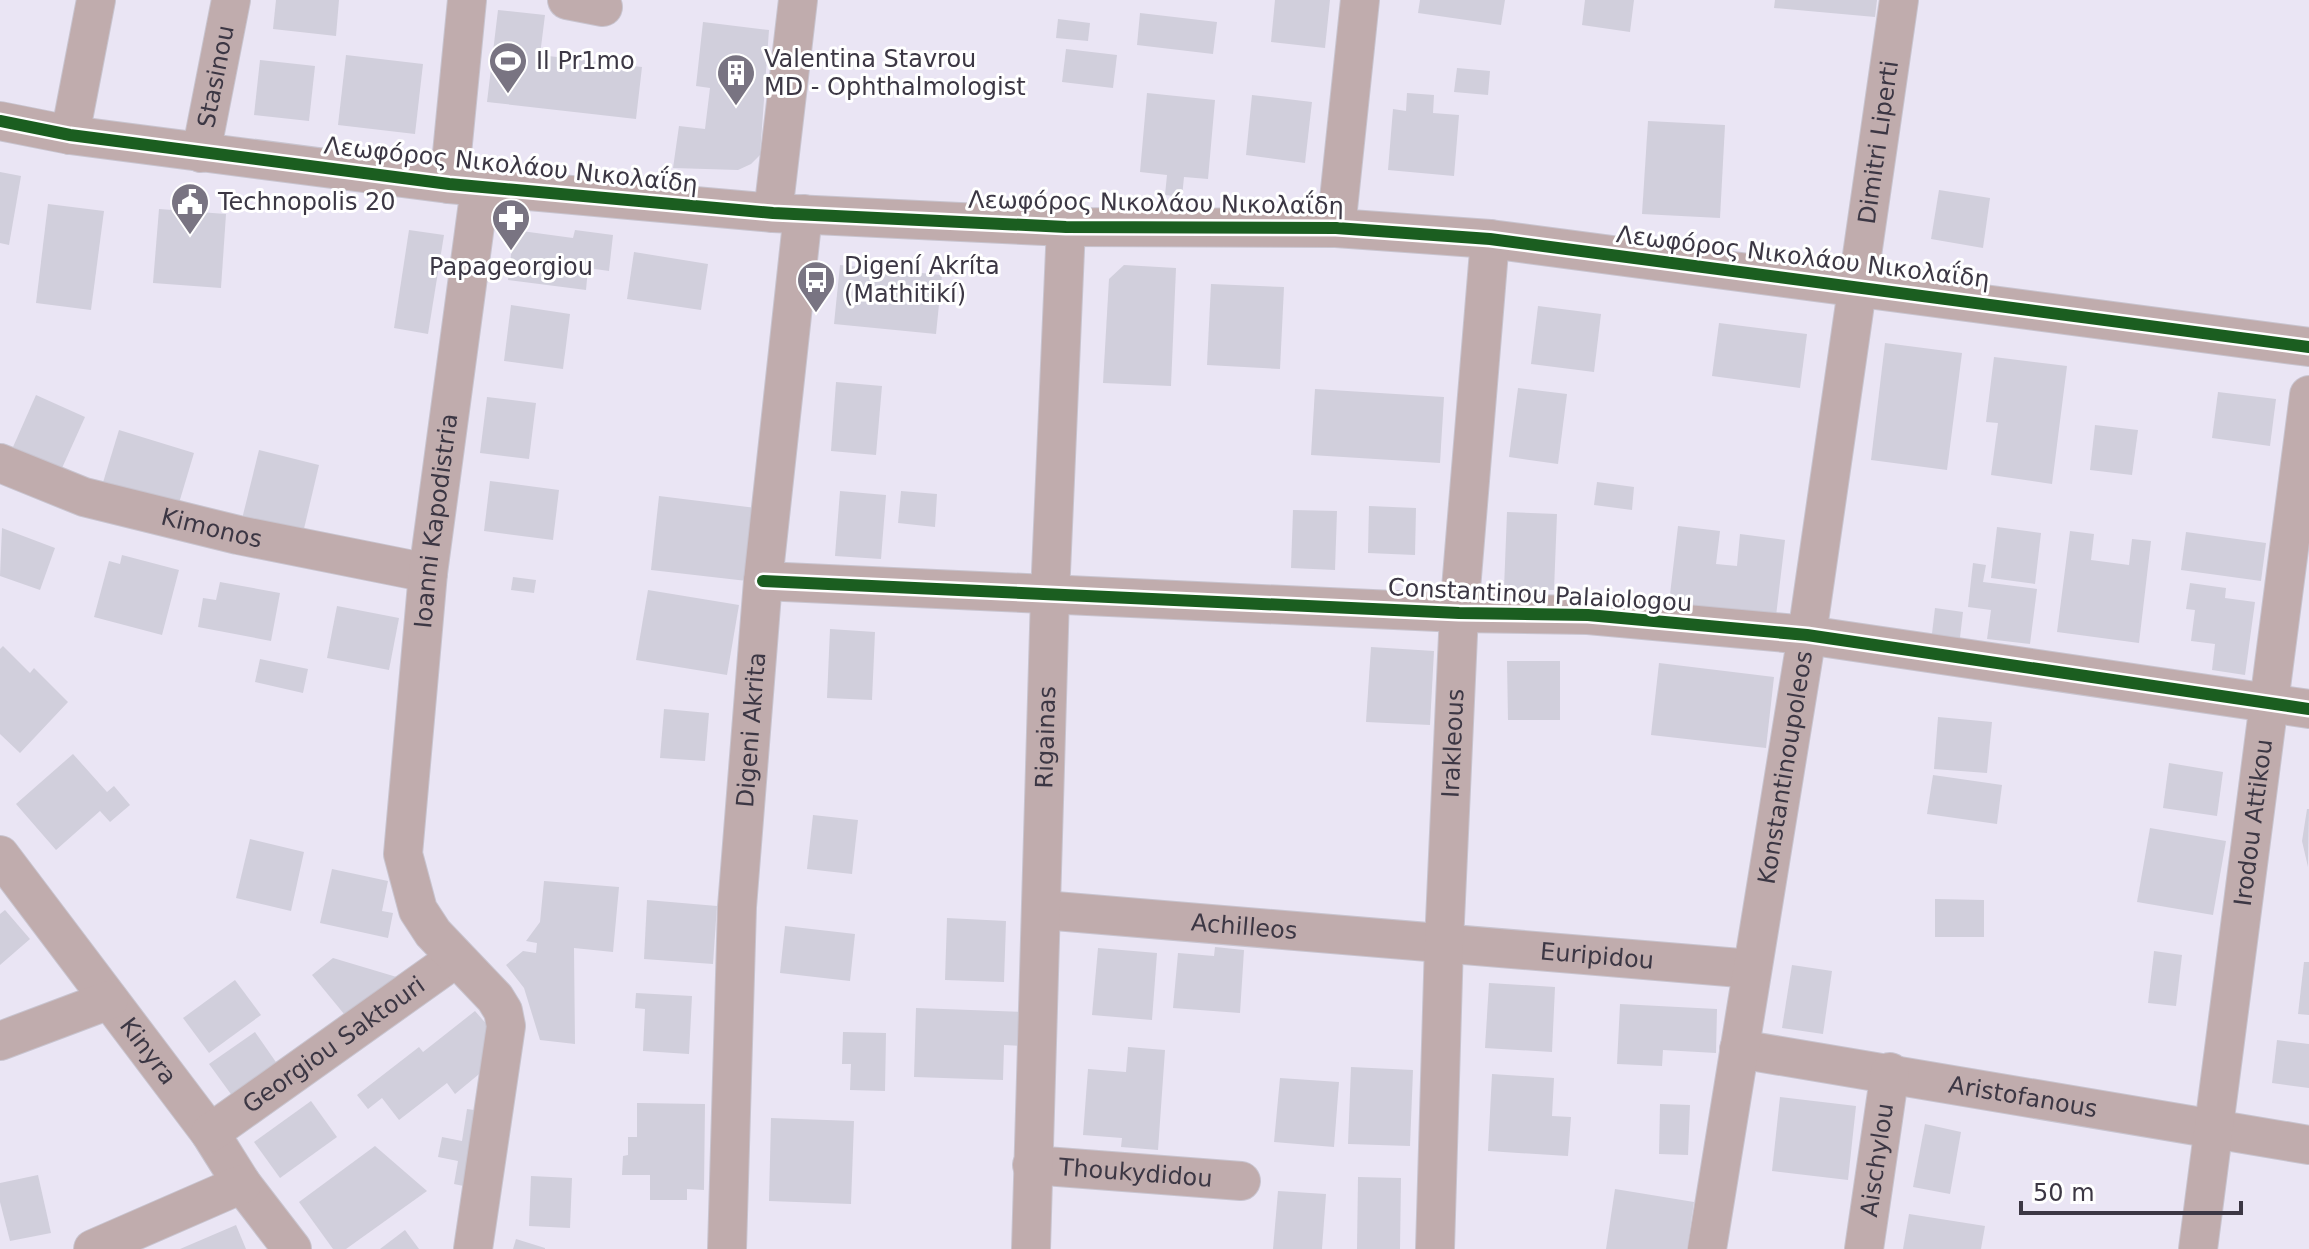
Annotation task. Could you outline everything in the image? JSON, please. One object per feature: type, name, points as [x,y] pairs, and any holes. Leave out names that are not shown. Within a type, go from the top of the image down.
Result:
[{"type":"street","points":[[70,135],[96,0]]},
{"type":"street","name":"Stasinou","points":[[201,153],[231,0]]},
{"type":"street","name":"Ioanni Kapodistria","points":[[456,958],[418,910],[403,854],[464,186],[467,0]]},
{"type":"street","points":[[567,0],[603,7]]},
{"type":"street","name":"Digeni Akrita","points":[[727,1249],[737,907],[788,213],[798,0]]},
{"type":"street","points":[[1336,228],[1360,0]]},
{"type":"street","name":"Dimitri Liperti","points":[[1855,285],[1899,0]]},
{"type":"street","name":"Λεωφόρος Νικολάου Νικολαΐδη","points":[[0,121],[70,135],[464,186],[788,213],[1066,227],[1336,228],[1490,239],[2309,347]]},
{"type":"street","name":"Rigainas","points":[[1031,1249],[1050,595],[1066,227]]},
{"type":"street","name":"Irakleous","points":[[1435,1249],[1444,943],[1459,613],[1490,239]]},
{"type":"street","name":"Konstantinoupoleos","points":[[1707,1249],[1807,635],[1855,285]]},
{"type":"street","name":"Irodou Attikou","points":[[2198,1249],[2309,395]]},
{"type":"street","name":"Kimonos","points":[[0,463],[84,497],[238,535],[428,573]]},
{"type":"street","name":"Constantinou Palaiologou","points":[[763,581],[1459,613],[1588,615],[1807,635],[2309,709]]},
{"type":"street","name":"Kinyra","points":[[0,855],[210,1133],[242,1184],[292,1249]]},
{"type":"street","name":"Achilleos","points":[[1043,910],[1444,943]]},
{"type":"street","name":"Euripidou","points":[[1444,943],[1752,969]]},
{"type":"street","points":[[456,958],[495,998],[503,1011],[506,1026],[473,1249]]},
{"type":"street","name":"Georgiou Saktouri","points":[[210,1133],[456,958]]},
{"type":"street","points":[[0,1041],[109,1000]]},
{"type":"street","name":"Aristofanous","points":[[1739,1049],[2309,1145]]},
{"type":"street","name":"Aischylou","points":[[1864,1249],[1890,1072]]},
{"type":"street","name":"Thoukydidou","points":[[1032,1165],[1241,1181]]},
{"type":"street","points":[[93,1249],[242,1184]]},
{"type":"building","points":[[276,0],[339,0],[336,36],[273,29]]},
{"type":"building","points":[[1275,0],[1330,0],[1325,48],[1271,42]]},
{"type":"building","points":[[1420,0],[1505,0],[1501,25],[1418,13]]},
{"type":"building","points":[[1585,0],[1634,0],[1630,32],[1582,25]]},
{"type":"building","points":[[1775,0],[1877,0],[1875,17],[1774,8]]},
{"type":"building","points":[[498,10],[545,15],[540,55],[642,67],[636,119],[487,102]]},
{"type":"building","points":[[1140,13],[1217,22],[1213,54],[1137,45]]},
{"type":"building","points":[[1058,19],[1090,23],[1088,41],[1056,38]]},
{"type":"building","name":"Valentina Stavrou MD - Ophthalmologist","points":[[703,22],[769,30],[760,155],[738,170],[673,168],[679,126],[705,129],[710,88],[696,86]]},
{"type":"building","points":[[1066,49],[1117,55],[1113,88],[1062,82]]},
{"type":"building","points":[[346,55],[423,64],[415,134],[338,125]]},
{"type":"building","points":[[260,60],[315,66],[309,121],[254,115]]},
{"type":"building","points":[[1457,68],[1490,71],[1488,95],[1454,92]]},
{"type":"building","points":[[1147,93],[1215,100],[1208,179],[1184,177],[1182,197],[1165,195],[1167,175],[1140,172]]},
{"type":"building","points":[[1407,93],[1434,95],[1433,113],[1459,115],[1454,176],[1388,170],[1393,109],[1406,111]]},
{"type":"building","points":[[1252,95],[1312,102],[1305,163],[1246,155]]},
{"type":"building","points":[[1648,121],[1725,125],[1720,218],[1642,214]]},
{"type":"building","points":[[0,172],[21,176],[9,245],[0,243]]},
{"type":"building","points":[[1939,190],[1990,198],[1983,248],[1931,239]]},
{"type":"building","points":[[48,204],[104,211],[91,310],[36,303]]},
{"type":"building","points":[[159,209],[226,214],[221,288],[153,283]]},
{"type":"building","points":[[409,230],[444,235],[428,334],[394,328]]},
{"type":"building","points":[[514,230],[573,238],[575,230],[613,235],[609,271],[588,268],[586,290],[508,280]]},
{"type":"building","points":[[634,252],[708,264],[701,310],[627,299]]},
{"type":"building","points":[[840,265],[942,275],[936,334],[834,324]]},
{"type":"building","points":[[1124,265],[1176,268],[1171,386],[1103,383],[1109,279]]},
{"type":"building","points":[[1211,284],[1284,287],[1280,369],[1207,365]]},
{"type":"building","points":[[511,305],[570,314],[563,369],[504,361]]},
{"type":"building","points":[[1538,306],[1601,314],[1594,372],[1531,364]]},
{"type":"building","points":[[1719,323],[1807,334],[1800,388],[1712,376]]},
{"type":"building","points":[[1885,343],[1962,353],[1947,470],[1871,460]]},
{"type":"building","points":[[1994,357],[2067,366],[2052,484],[1991,475],[1998,423],[1986,422]]},
{"type":"building","points":[[836,382],[882,386],[876,455],[831,451]]},
{"type":"building","points":[[1518,388],[1567,394],[1558,464],[1509,457]]},
{"type":"building","points":[[1315,389],[1444,397],[1440,463],[1311,455]]},
{"type":"building","points":[[2218,392],[2276,399],[2270,446],[2212,438]]},
{"type":"building","points":[[36,395],[85,417],[62,468],[13,447]]},
{"type":"building","points":[[487,397],[536,403],[529,459],[480,453]]},
{"type":"building","points":[[2095,425],[2138,430],[2132,475],[2090,470]]},
{"type":"building","points":[[119,430],[194,453],[176,513],[101,489]]},
{"type":"building","points":[[259,450],[319,465],[303,533],[242,519]]},
{"type":"building","points":[[490,481],[559,490],[553,540],[484,531]]},
{"type":"building","points":[[1597,482],[1634,487],[1632,510],[1594,505]]},
{"type":"building","points":[[840,491],[886,495],[881,559],[835,556]]},
{"type":"building","points":[[901,491],[937,494],[935,527],[898,523]]},
{"type":"building","points":[[659,496],[756,508],[747,581],[651,570]]},
{"type":"building","points":[[1369,506],[1416,508],[1415,555],[1368,553]]},
{"type":"building","points":[[1293,510],[1337,511],[1335,570],[1291,568]]},
{"type":"building","points":[[1507,512],[1557,514],[1554,590],[1504,589]]},
{"type":"building","points":[[1678,526],[1720,531],[1716,564],[1737,566],[1740,534],[1785,540],[1776,616],[1669,603]]},
{"type":"building","points":[[1997,527],[2041,533],[2035,584],[1991,578]]},
{"type":"building","points":[[2,528],[55,548],[40,590],[0,576]]},
{"type":"building","points":[[2070,531],[2094,534],[2091,560],[2129,565],[2132,539],[2151,541],[2139,643],[2057,632]]},
{"type":"building","points":[[2186,532],[2266,543],[2261,581],[2181,570]]},
{"type":"building","points":[[122,555],[179,570],[162,635],[94,617],[109,561],[120,564]]},
{"type":"building","points":[[1973,563],[1986,565],[1983,582],[2037,589],[2030,644],[1987,639],[1991,610],[1968,607]]},
{"type":"building","points":[[513,577],[536,580],[534,593],[511,590]]},
{"type":"building","points":[[220,582],[280,593],[271,641],[198,627],[203,598],[216,600]]},
{"type":"building","points":[[2190,583],[2226,588],[2225,598],[2255,602],[2245,675],[2212,670],[2215,644],[2191,641],[2195,610],[2186,609]]},
{"type":"building","points":[[648,590],[739,605],[727,675],[636,660]]},
{"type":"building","points":[[337,606],[399,618],[389,670],[327,658]]},
{"type":"building","points":[[1935,608],[1963,612],[1959,646],[1931,642]]},
{"type":"building","points":[[830,629],[875,632],[872,700],[827,698]]},
{"type":"building","points":[[3,646],[30,673],[34,668],[68,702],[20,753],[0,734],[0,649]]},
{"type":"building","points":[[1371,647],[1434,651],[1430,725],[1366,722]]},
{"type":"building","points":[[260,659],[308,669],[303,693],[255,682]]},
{"type":"building","points":[[1507,661],[1560,661],[1560,720],[1508,720]]},
{"type":"building","points":[[1659,663],[1774,677],[1766,748],[1651,735]]},
{"type":"building","points":[[664,709],[709,713],[705,761],[660,758]]},
{"type":"building","points":[[1938,717],[1992,722],[1987,773],[1934,769]]},
{"type":"building","points":[[73,754],[107,792],[114,786],[130,805],[110,822],[100,811],[56,850],[16,804]]},
{"type":"building","points":[[2169,763],[2223,772],[2217,816],[2163,808]]},
{"type":"building","points":[[1933,775],[2002,785],[1997,824],[1927,814]]},
{"type":"building","points":[[2309,809],[2308,867],[2302,841]]},
{"type":"building","points":[[813,815],[858,820],[852,874],[807,869]]},
{"type":"building","points":[[2150,828],[2226,841],[2213,915],[2137,902]]},
{"type":"building","points":[[250,839],[304,852],[291,911],[236,898]]},
{"type":"building","points":[[332,869],[388,881],[382,911],[393,913],[388,938],[320,923]]},
{"type":"building","points":[[544,881],[619,887],[613,952],[574,948],[575,1044],[540,1040],[524,988],[506,965],[523,951],[536,953],[537,943],[526,941],[540,922]]},
{"type":"building","points":[[1935,899],[1984,900],[1984,937],[1935,937]]},
{"type":"building","points":[[647,900],[717,906],[713,964],[644,959]]},
{"type":"building","points":[[5,910],[30,939],[0,965],[0,914]]},
{"type":"building","points":[[947,918],[1006,921],[1004,982],[945,980]]},
{"type":"building","points":[[785,926],[855,934],[850,981],[780,973]]},
{"type":"building","points":[[1215,947],[1244,950],[1240,1013],[1173,1008],[1178,953],[1214,956]]},
{"type":"building","points":[[1098,948],[1157,953],[1152,1020],[1092,1015]]},
{"type":"building","points":[[2154,951],[2182,955],[2176,1006],[2148,1003]]},
{"type":"building","points":[[333,958],[400,978],[349,1020],[312,975]]},
{"type":"building","points":[[2304,962],[2309,962],[2309,1015],[2298,1014]]},
{"type":"building","points":[[1792,965],[1832,971],[1823,1034],[1782,1028]]},
{"type":"building","points":[[235,980],[261,1015],[209,1053],[183,1018]]},
{"type":"building","points":[[1489,983],[1555,987],[1552,1052],[1485,1048]]},
{"type":"building","points":[[636,993],[692,996],[689,1054],[643,1051],[645,1009],[635,1008]]},
{"type":"building","points":[[1620,1004],[1717,1009],[1716,1053],[1663,1050],[1662,1066],[1617,1064]]},
{"type":"building","points":[[916,1008],[1023,1012],[1022,1046],[1004,1045],[1003,1080],[914,1077]]},
{"type":"building","points":[[475,1011],[496,1035],[496,1060],[455,1094],[447,1083],[399,1120],[382,1098],[368,1109],[357,1095],[419,1047],[423,1052]]},
{"type":"building","points":[[255,1032],[278,1065],[233,1097],[209,1064]]},
{"type":"building","points":[[843,1032],[886,1033],[885,1091],[850,1090],[851,1064],[842,1064]]},
{"type":"building","points":[[2277,1040],[2309,1044],[2309,1088],[2272,1083]]},
{"type":"building","points":[[1128,1047],[1165,1050],[1158,1150],[1121,1147],[1122,1138],[1083,1135],[1088,1069],[1126,1072]]},
{"type":"building","points":[[1351,1067],[1413,1070],[1410,1146],[1348,1144]]},
{"type":"building","points":[[1492,1074],[1554,1078],[1552,1116],[1571,1117],[1568,1156],[1488,1151]]},
{"type":"building","points":[[1280,1078],[1339,1082],[1334,1147],[1274,1142]]},
{"type":"building","points":[[1780,1097],[1856,1106],[1848,1180],[1772,1171]]},
{"type":"building","points":[[311,1101],[337,1137],[280,1178],[254,1142]]},
{"type":"building","points":[[637,1103],[705,1104],[704,1190],[687,1189],[687,1200],[650,1200],[650,1175],[622,1175],[623,1156],[628,1155],[628,1137],[637,1137]]},
{"type":"building","points":[[1660,1104],[1690,1105],[1688,1155],[1659,1154]]},
{"type":"building","points":[[467,1109],[481,1111],[468,1187],[454,1184],[458,1161],[438,1157],[442,1137],[462,1141]]},
{"type":"building","points":[[771,1118],[854,1121],[851,1204],[769,1201]]},
{"type":"building","points":[[1925,1124],[1961,1132],[1950,1194],[1913,1187]]},
{"type":"building","points":[[375,1146],[427,1191],[346,1249],[333,1249],[299,1202]]},
{"type":"building","points":[[38,1175],[51,1233],[10,1241],[0,1202],[0,1183]]},
{"type":"building","points":[[531,1176],[572,1178],[570,1228],[529,1226]]},
{"type":"building","points":[[1358,1177],[1401,1178],[1400,1249],[1357,1249]]},
{"type":"building","points":[[1615,1189],[1694,1202],[1687,1249],[1606,1249]]},
{"type":"building","points":[[1278,1191],[1326,1194],[1322,1249],[1273,1249]]},
{"type":"building","points":[[1909,1214],[1985,1226],[1981,1249],[1903,1249]]},
{"type":"building","points":[[236,1225],[246,1249],[180,1249]]},
{"type":"building","points":[[405,1230],[419,1249],[380,1249]]},
{"type":"building","points":[[516,1239],[545,1248],[545,1249],[513,1249]]},
{"type":"cycle path","points":[[0,121],[70,135],[449,184],[773,213],[1066,227],[1336,228],[1490,239],[2309,347]]},
{"type":"cycle path","points":[[763,581],[1459,613],[1588,615],[1807,635],[2309,709]]},
{"type":"place","name":"Il Pr1mo","points":[[508,95]]},
{"type":"place","name":"Valentina Stavrou MD - Ophthalmologist","points":[[736,107]]},
{"type":"place","name":"Technopolis 20","points":[[190,236]]},
{"type":"place","name":"Papageorgiou","points":[[511,252]]},
{"type":"place","name":"Digení Akríta (Mathitikí)","points":[[816,314]]}]
